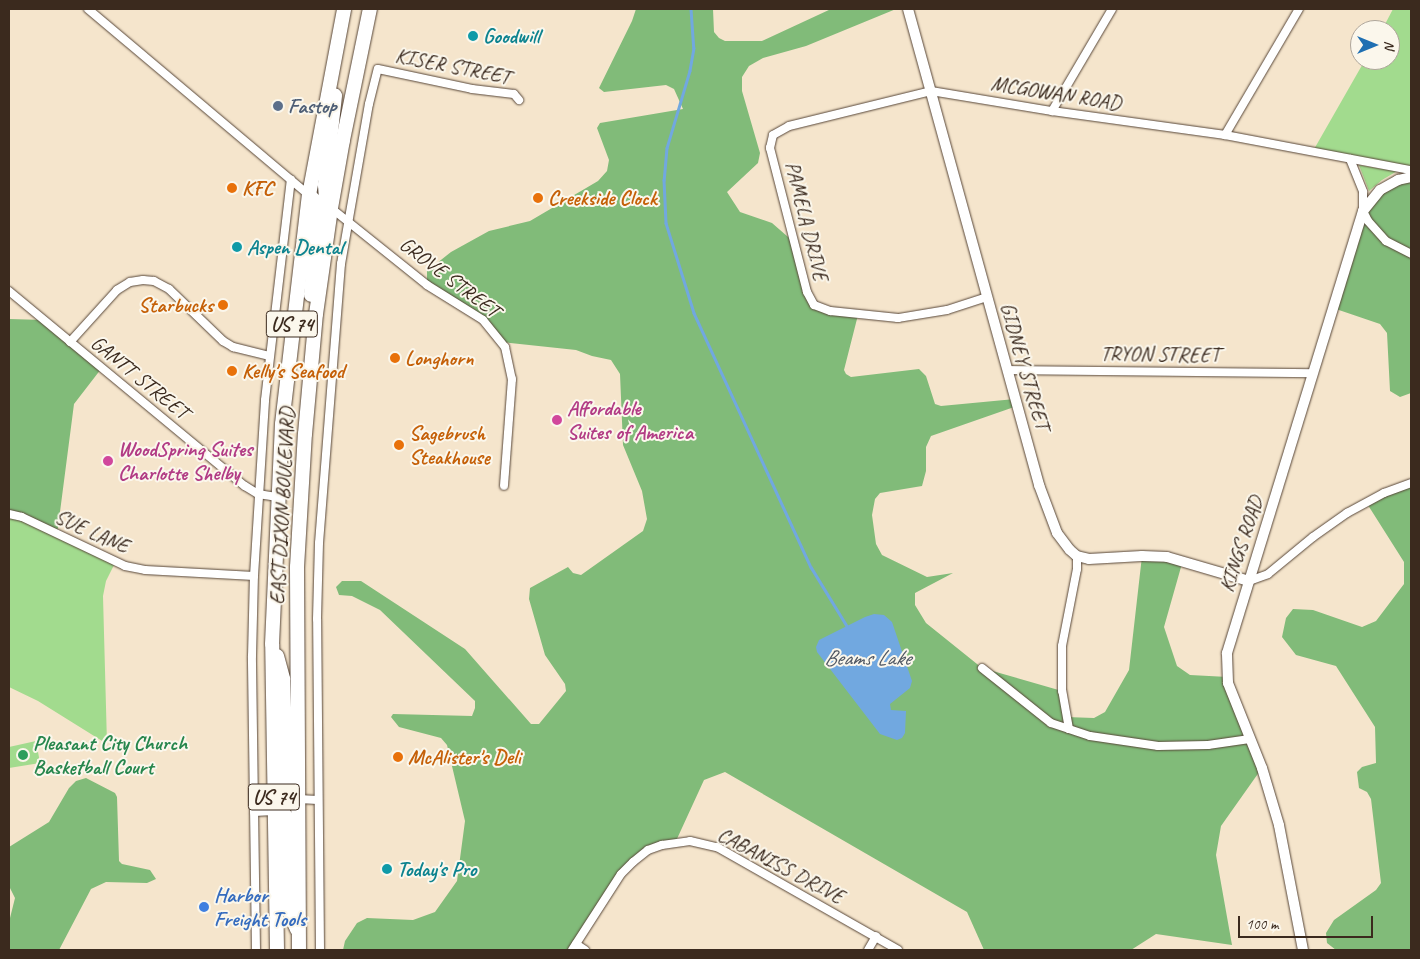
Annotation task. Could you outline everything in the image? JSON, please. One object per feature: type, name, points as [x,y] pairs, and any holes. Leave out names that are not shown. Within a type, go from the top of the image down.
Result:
[{"type":"highway","name":"EAST DIXON BOULEVARD","points":[[276,950],[272,644],[278,496],[289,353],[309,195],[333,58],[344,9]]},
{"type":"highway","name":"EAST DIXON BOULEVARD","points":[[300,950],[297,567],[305,434],[316,314],[331,208],[370,9]]},
{"type":"highway","points":[[361,49],[366,46],[377,9]]},
{"type":"highway","points":[[331,208],[325,193],[336,89],[333,58]]},
{"type":"highway","points":[[309,195],[317,205],[318,211],[311,294],[316,314]]},
{"type":"highway","points":[[272,644],[283,679],[287,792],[290,798],[298,799]]},
{"type":"highway","points":[[274,811],[282,812],[286,816],[288,908],[299,934]]},
{"type":"street","points":[[88,9],[309,195]]},
{"type":"street","name":"GIDNEY STREET","points":[[908,9],[1044,503],[1057,533],[1064,544],[1077,556]]},
{"type":"street","points":[[1052,111],[1112,9]]},
{"type":"street","points":[[1225,135],[1299,9]]},
{"type":"street","name":"EAST DIXON BOULEVARD","points":[[320,950],[317,619],[319,543],[341,264],[362,141],[378,70]]},
{"type":"street","name":"KISER STREET","points":[[378,70],[463,87],[514,94],[519,100]]},
{"type":"street","name":"MCGOWAN ROAD","points":[[770,148],[774,134],[789,126],[931,91],[1052,111],[1225,135],[1411,170]]},
{"type":"street","name":"PAMELA DRIVE","points":[[770,148],[807,292],[814,305],[830,311],[898,318],[947,310],[987,297]]},
{"type":"street","points":[[1350,159],[1363,192],[1362,211],[1379,234],[1411,254]]},
{"type":"street","name":"KINGS ROAD","points":[[1303,950],[1279,825],[1262,768],[1234,700],[1227,669],[1232,633],[1362,211],[1380,190],[1398,180],[1411,177]]},
{"type":"street","name":"EAST DIXON BOULEVARD","points":[[256,950],[252,656],[254,576],[258,494],[269,356],[291,180]]},
{"type":"street","name":"GROVE STREET","points":[[331,208],[427,285],[483,320],[505,348],[512,379],[504,486]]},
{"type":"street","points":[[70,342],[117,290],[130,282],[143,280],[154,281],[170,289],[228,344],[269,356]]},
{"type":"street","name":"GANTT STREET","points":[[9,290],[70,342],[258,494]]},
{"type":"street","name":"TRYON STREET","points":[[1007,370],[1313,373]]},
{"type":"street","points":[[1069,729],[1062,691],[1062,646],[1077,569],[1077,556],[1104,560],[1142,556],[1167,557],[1249,581],[1268,574],[1347,513],[1411,483]]},
{"type":"street","points":[[258,494],[278,496]]},
{"type":"street","name":"SUE LANE","points":[[9,514],[22,517],[125,566],[145,570],[254,576]]},
{"type":"street","points":[[982,668],[1051,723],[1090,736],[1158,746],[1208,746],[1250,739]]},
{"type":"street","points":[[298,799],[318,800]]},
{"type":"street","points":[[254,812],[274,811]]},
{"type":"street","name":"CABANISS DRIVE","points":[[574,947],[621,874],[648,850],[676,841],[690,841],[717,847],[898,950]]},
{"type":"street","points":[[868,950],[876,936]]},
{"type":"street","points":[[574,947],[585,950]]},
{"type":"green space","points":[[636,9],[713,9],[714,32],[719,38],[725,41],[762,41],[831,9],[896,9],[806,46],[763,58],[749,66],[742,77],[742,91],[760,153],[758,163],[727,192],[740,212],[772,223],[795,243],[814,305],[858,315],[844,370],[846,374],[851,377],[919,369],[926,376],[935,404],[941,406],[1015,399],[1017,406],[931,436],[926,447],[926,471],[922,486],[880,493],[875,499],[872,515],[876,544],[882,555],[927,577],[953,573],[915,593],[915,605],[926,623],[982,668],[1062,691],[1066,717],[1094,718],[1105,712],[1129,670],[1142,556],[1183,560],[1164,627],[1177,666],[1190,675],[1228,677],[1262,768],[1221,826],[1216,855],[1232,945],[1156,934],[1131,950],[984,950],[967,912],[725,772],[704,780],[676,841],[661,845],[632,863],[572,950],[343,950],[345,941],[357,923],[367,918],[413,920],[435,912],[457,881],[465,821],[447,745],[441,738],[399,727],[391,717],[393,714],[472,716],[475,701],[380,610],[352,596],[339,595],[336,587],[342,581],[361,581],[465,649],[531,724],[539,724],[566,691],[565,684],[545,655],[529,599],[530,588],[568,567],[573,573],[581,575],[643,531],[647,519],[642,491],[623,445],[620,374],[611,360],[576,350],[502,342],[490,327],[427,285],[427,271],[451,252],[489,231],[530,221],[598,181],[607,171],[609,160],[597,128],[600,123],[683,109],[674,89],[666,85],[604,92],[599,88]]},
{"type":"green space","points":[[1393,9],[1411,9],[1411,170],[1313,151],[1359,70],[1400,70],[1400,20],[1387,20]]},
{"type":"green space","points":[[1359,165],[1399,170],[1382,180],[1369,191]]},
{"type":"green space","points":[[1411,177],[1411,393],[1400,397],[1390,391],[1387,333],[1380,324],[1333,308],[1368,203]]},
{"type":"green space","points":[[9,319],[44,320],[101,369],[74,404],[57,535],[9,514]]},
{"type":"green space","points":[[1411,483],[1411,950],[1336,950],[1327,943],[1326,933],[1334,920],[1376,890],[1381,883],[1371,799],[1367,792],[1359,788],[1357,772],[1362,767],[1376,763],[1375,727],[1336,666],[1296,655],[1282,637],[1286,618],[1293,609],[1313,610],[1362,627],[1376,621],[1404,584],[1404,562],[1366,502]]},
{"type":"green space","points":[[9,514],[115,563],[106,581],[103,596],[107,744],[38,701],[9,687]]},
{"type":"green space","name":"Pleasant City Church Basketball Court","points":[[36,741],[40,763],[9,768],[9,747]]},
{"type":"green space","points":[[86,778],[115,793],[117,797],[119,861],[122,864],[150,870],[156,879],[147,883],[106,882],[91,889],[59,950],[9,950],[9,922],[15,898],[9,886],[9,847],[49,822],[69,788],[76,781]]},
{"type":"water","name":"Beams Lake","points":[[874,614],[884,615],[892,622],[912,681],[910,688],[890,704],[891,710],[906,711],[905,733],[902,738],[897,740],[880,734],[817,652],[816,647],[819,640]]},
{"type":"waterway","points":[[691,9],[694,48],[690,71],[667,148],[664,180],[666,223],[694,313],[811,567],[847,626]]},
{"type":"place","name":"Goodwill","points":[[473,36]]},
{"type":"place","name":"Fastop","points":[[278,106]]},
{"type":"place","name":"KFC","points":[[232,188]]},
{"type":"place","name":"Creekside Clock","points":[[538,198]]},
{"type":"place","name":"Aspen Dental","points":[[237,247]]},
{"type":"place","name":"Starbucks","points":[[223,305]]},
{"type":"place","name":"Longhorn","points":[[395,358]]},
{"type":"place","name":"Kelly's Seafood","points":[[232,371]]},
{"type":"place","name":"Affordable Suites of America","points":[[557,420]]},
{"type":"place","name":"Sagebrush Steakhouse","points":[[399,445]]},
{"type":"place","name":"WoodSpring Suites Charlotte Shelby","points":[[108,461]]},
{"type":"place","name":"Pleasant City Church Basketball Court","points":[[23,755]]},
{"type":"place","name":"McAlister's Deli","points":[[398,757]]},
{"type":"place","name":"Today's Pro","points":[[387,869]]},
{"type":"place","name":"Harbor Freight Tools","points":[[204,907]]}]
